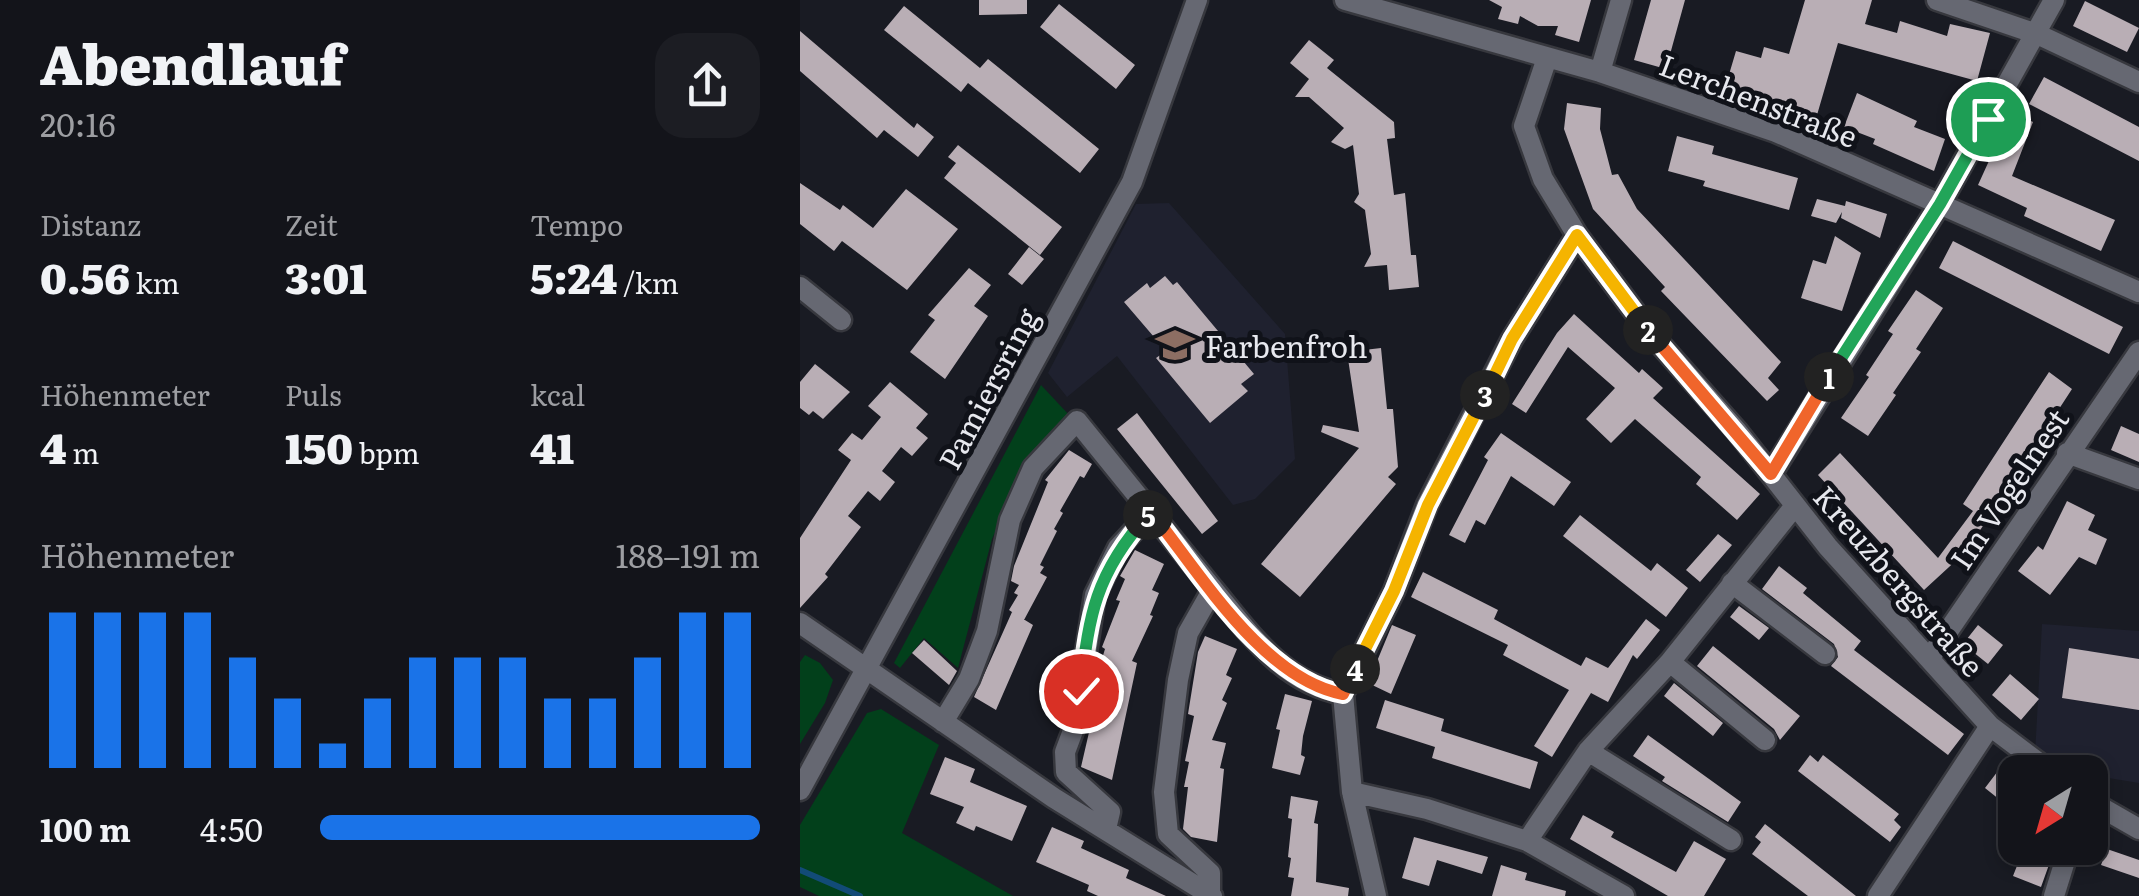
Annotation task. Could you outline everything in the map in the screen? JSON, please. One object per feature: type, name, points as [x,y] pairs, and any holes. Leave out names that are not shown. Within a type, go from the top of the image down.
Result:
[{"type":"street","name":"Pamiersring","points":[[800,790],[868,672],[1132,182],[1197,0]]},
{"type":"street","name":"Lerchenstraße","points":[[1345,0],[1600,72],[1776,132],[2139,292]]},
{"type":"street","points":[[1600,72],[1621,0]]},
{"type":"street","points":[[1937,0],[2037,34],[2139,82]]},
{"type":"street","points":[[1771,474],[1940,204],[2054,0]]},
{"type":"street","name":"Kreuzbergstraße","points":[[1546,58],[1524,126],[1543,179],[1577,235],[1652,335],[1771,474],[1794,507],[1990,726],[2028,755]]},
{"type":"street","points":[[1376,896],[1352,792],[1343,694],[1394,591],[1428,505],[1512,339],[1577,235]]},
{"type":"street","points":[[800,288],[841,320]]},
{"type":"street","name":"Im Vogelnest","points":[[1928,659],[2139,352]]},
{"type":"street","points":[[943,722],[970,679],[988,631],[1010,520],[1033,468],[1077,421],[1264,652],[1296,677],[1343,694]]},
{"type":"street","points":[[2067,453],[2139,479]]},
{"type":"street","points":[[1527,841],[1588,751],[1670,662],[1794,507]]},
{"type":"street","points":[[1106,829],[1110,812],[1066,772],[1065,752],[1074,728],[1096,595],[1118,548],[1151,512]]},
{"type":"street","points":[[1732,584],[1826,654]]},
{"type":"street","points":[[1211,895],[1210,872],[1177,844],[1164,820],[1178,680],[1188,633],[1213,590]]},
{"type":"street","points":[[800,623],[1054,798],[1211,895]]},
{"type":"street","points":[[1670,662],[1766,740]]},
{"type":"street","points":[[1878,896],[1990,726]]},
{"type":"street","points":[[1588,751],[1731,840]]},
{"type":"street","points":[[1352,792],[1527,841],[1624,896]]},
{"type":"street","points":[[2108,811],[2139,829]]},
{"type":"street","points":[[2054,896],[2064,865]]},
{"type":"shaded area","name":"Farbenfroh","points":[[1169,203],[1285,334],[1295,459],[1255,499],[1233,505],[1117,356],[1067,397],[1048,373],[1136,204]]},
{"type":"shaded area","points":[[2042,624],[2139,631],[2139,783],[2108,778],[2108,755],[2035,755]]},
{"type":"green space","points":[[1041,385],[1070,416],[1007,506],[992,539],[958,668],[924,638],[900,668],[894,663]]},
{"type":"green space","points":[[805,655],[820,663],[833,680],[825,703],[800,744],[800,662]]},
{"type":"green space","points":[[881,709],[939,745],[902,833],[1013,896],[819,896],[800,887],[800,825],[867,713]]},
{"type":"building","points":[[979,0],[1027,0],[1027,14],[979,15]]},
{"type":"building","points":[[1489,0],[1591,0],[1579,42],[1555,35],[1558,26],[1538,26],[1520,16],[1518,24],[1498,19],[1502,7]]},
{"type":"building","points":[[1651,0],[1685,0],[1666,69],[1634,60]]},
{"type":"building","points":[[1805,0],[1872,0],[1865,24],[1897,33],[1900,21],[1947,36],[1950,24],[1990,33],[1977,81],[1838,43],[1817,115],[1725,88],[1736,51],[1761,58],[1764,47],[1789,54]]},
{"type":"building","points":[[2085,1],[2139,28],[2127,52],[2073,26]]},
{"type":"building","points":[[1059,4],[1135,65],[1116,89],[1040,27]]},
{"type":"building","points":[[904,6],[980,68],[988,59],[1099,149],[1080,173],[968,83],[961,92],[884,30]]},
{"type":"building","points":[[800,31],[914,128],[917,123],[934,137],[918,157],[884,130],[877,138],[800,71]]},
{"type":"building","points":[[1309,40],[1334,60],[1327,68],[1394,122],[1395,138],[1387,139],[1394,195],[1405,193],[1411,255],[1416,255],[1419,287],[1389,290],[1387,265],[1364,267],[1371,254],[1365,210],[1354,202],[1359,194],[1353,145],[1345,149],[1331,142],[1344,128],[1309,97],[1295,97],[1309,79],[1290,63]]},
{"type":"building","points":[[2044,77],[2139,127],[2139,161],[2029,104]]},
{"type":"building","points":[[1857,93],[1917,121],[1914,127],[1945,139],[1934,171],[1844,127]]},
{"type":"building","points":[[1567,103],[1601,108],[1600,129],[1612,175],[1618,174],[1637,209],[1781,362],[1768,378],[1779,390],[1767,401],[1661,291],[1665,287],[1593,209],[1564,129]]},
{"type":"building","points":[[2016,114],[2033,122],[2012,176],[2115,220],[2101,251],[2024,216],[2027,208],[1978,185],[1993,152],[1998,155]]},
{"type":"building","points":[[1677,136],[1714,146],[1712,154],[1798,178],[1789,210],[1703,186],[1705,181],[1668,171]]},
{"type":"building","points":[[958,145],[1062,227],[1040,255],[944,178],[956,163],[948,157]]},
{"type":"building","points":[[800,183],[840,210],[843,205],[873,228],[906,189],[958,229],[907,290],[842,241],[834,251],[800,224]]},
{"type":"building","points":[[1817,199],[1845,206],[1846,201],[1887,214],[1880,238],[1841,218],[1842,212],[1836,223],[1811,216]]},
{"type":"building","points":[[1835,236],[1861,253],[1842,311],[1801,298],[1813,260],[1826,264]]},
{"type":"building","points":[[1953,241],[2123,327],[2109,354],[1939,268]]},
{"type":"building","points":[[1029,247],[1044,259],[1022,285],[1008,274]]},
{"type":"building","points":[[969,268],[991,285],[974,306],[988,316],[945,379],[910,352],[935,320],[928,315]]},
{"type":"building","points":[[1165,276],[1173,285],[1177,282],[1254,374],[1241,384],[1248,391],[1210,423],[1156,358],[1166,351],[1124,302],[1147,283],[1150,288]]},
{"type":"building","points":[[1916,290],[1943,308],[1916,349],[1921,352],[1893,393],[1896,395],[1868,436],[1841,418],[1893,334],[1888,331]]},
{"type":"building","points":[[1574,314],[1639,373],[1642,369],[1663,388],[1653,398],[1760,494],[1737,520],[1696,484],[1701,477],[1635,419],[1611,443],[1586,419],[1615,388],[1568,347],[1526,413],[1512,404],[1557,333]]},
{"type":"building","points":[[1381,348],[1387,409],[1393,409],[1398,467],[1388,477],[1396,484],[1300,597],[1261,564],[1359,448],[1321,432],[1323,425],[1359,432],[1347,352]]},
{"type":"building","points":[[815,364],[850,392],[823,419],[800,408],[800,382]]},
{"type":"building","points":[[2049,372],[2072,389],[1977,535],[1961,556],[1924,590],[1818,475],[1840,453],[1938,558],[1973,511],[1963,504]]},
{"type":"building","points":[[890,382],[928,414],[916,428],[928,438],[912,456],[901,447],[882,471],[895,482],[880,501],[868,491],[848,516],[861,527],[825,574],[828,577],[800,608],[800,538],[851,460],[838,450],[852,433],[862,440],[881,417],[868,406]]},
{"type":"building","points":[[1137,413],[1218,521],[1202,534],[1117,429]]},
{"type":"building","points":[[2121,426],[2139,434],[2139,462],[2111,450]]},
{"type":"building","points":[[1501,433],[1571,482],[1554,506],[1511,476],[1485,525],[1476,520],[1465,543],[1449,535],[1488,460],[1484,457]]},
{"type":"building","points":[[1069,450],[1092,464],[1084,478],[1080,476],[1060,511],[1063,513],[1054,529],[1057,531],[1040,565],[1044,567],[1040,573],[1047,577],[1024,620],[1009,610],[1018,595],[1014,593],[1019,585],[1011,581],[1014,566],[1048,482],[1045,480]]},
{"type":"building","points":[[2067,501],[2095,515],[2088,530],[2107,539],[2096,565],[2079,557],[2050,595],[2018,571],[2038,546],[2043,550]]},
{"type":"building","points":[[1580,515],[1651,571],[1657,563],[1688,588],[1666,617],[1563,536]]},
{"type":"building","points":[[1718,534],[1732,545],[1700,582],[1686,570]]},
{"type":"building","points":[[1135,550],[1164,564],[1152,590],[1159,593],[1150,615],[1153,616],[1132,661],[1137,663],[1112,780],[1081,767],[1102,676],[1097,675],[1105,649],[1102,647],[1120,601],[1116,600],[1125,579],[1120,576]]},
{"type":"building","points":[[1779,566],[1807,588],[1803,593],[1861,641],[1854,650],[1964,734],[1948,755],[1831,666],[1838,657],[1834,644],[1762,589]]},
{"type":"building","points":[[1423,572],[1498,610],[1494,619],[1581,666],[1586,657],[1608,668],[1646,619],[1660,630],[1637,659],[1633,655],[1608,702],[1591,693],[1552,757],[1534,746],[1569,690],[1503,655],[1508,645],[1411,597]]},
{"type":"building","points":[[1739,606],[1769,628],[1759,640],[1730,617]]},
{"type":"building","points":[[1012,612],[1033,625],[996,710],[974,697]]},
{"type":"building","points":[[1392,625],[1416,635],[1391,694],[1368,683]]},
{"type":"building","points":[[1978,625],[2003,645],[1988,664],[1963,644]]},
{"type":"building","points":[[1205,636],[1237,649],[1226,675],[1232,678],[1222,700],[1227,703],[1212,740],[1226,743],[1220,768],[1224,769],[1217,842],[1191,837],[1183,829],[1189,762],[1185,761],[1194,716],[1188,714],[1198,652]]},
{"type":"building","points":[[924,640],[957,671],[949,685],[912,653]]},
{"type":"building","points":[[1713,646],[1800,716],[1780,740],[1774,729],[1697,666]]},
{"type":"building","points":[[2069,648],[2139,659],[2139,710],[2062,698]]},
{"type":"building","points":[[2010,674],[2039,699],[2021,720],[1992,695]]},
{"type":"building","points":[[1674,683],[1723,723],[1713,736],[1664,696]]},
{"type":"building","points":[[1285,694],[1312,701],[1303,736],[1301,755],[1305,757],[1300,775],[1272,768]]},
{"type":"building","points":[[1385,700],[1444,719],[1441,731],[1538,762],[1530,789],[1432,758],[1435,747],[1376,728]]},
{"type":"building","points":[[1648,735],[1741,802],[1728,822],[1662,781],[1665,777],[1633,756]]},
{"type":"building","points":[[1810,755],[1818,762],[1823,755],[1899,814],[1894,820],[1901,827],[1890,842],[1798,771]]},
{"type":"building","points":[[945,757],[975,769],[970,782],[1027,806],[1012,841],[976,826],[974,831],[956,823],[964,807],[930,794]]},
{"type":"building","points":[[1998,771],[1998,798],[1985,788]]},
{"type":"building","points":[[1291,796],[1318,801],[1314,823],[1318,824],[1316,882],[1349,888],[1348,896],[1291,896]]},
{"type":"building","points":[[1583,815],[1614,832],[1611,837],[1676,872],[1694,841],[1726,859],[1704,896],[1668,896],[1570,839]]},
{"type":"building","points":[[1765,824],[1856,896],[1808,896],[1752,854],[1761,842],[1755,837]]},
{"type":"building","points":[[1052,827],[1084,841],[1081,848],[1129,870],[1126,878],[1166,896],[1098,896],[1087,891],[1089,885],[1036,862]]},
{"type":"building","points":[[1414,837],[1488,857],[1482,874],[1437,860],[1429,886],[1402,878]]},
{"type":"building","points":[[2108,849],[2139,860],[2139,878],[2101,865],[2108,865]]},
{"type":"building","points":[[1501,865],[1527,873],[1525,880],[1566,891],[1565,896],[1492,896]]},
{"type":"building","points":[[2017,865],[2049,865],[2041,887],[2013,876]]},
{"type":"waterway","points":[[800,870],[860,896]]},
{"type":"place","name":"Farbenfroh","points":[[1175,345]]},
{"type":"route","points":[[1081,691],[1084,645],[1096,595],[1118,548],[1151,512],[1264,652],[1296,677],[1343,694],[1394,591],[1428,505],[1512,339],[1577,235],[1652,335],[1771,474],[1940,204],[1988,119]]}]
